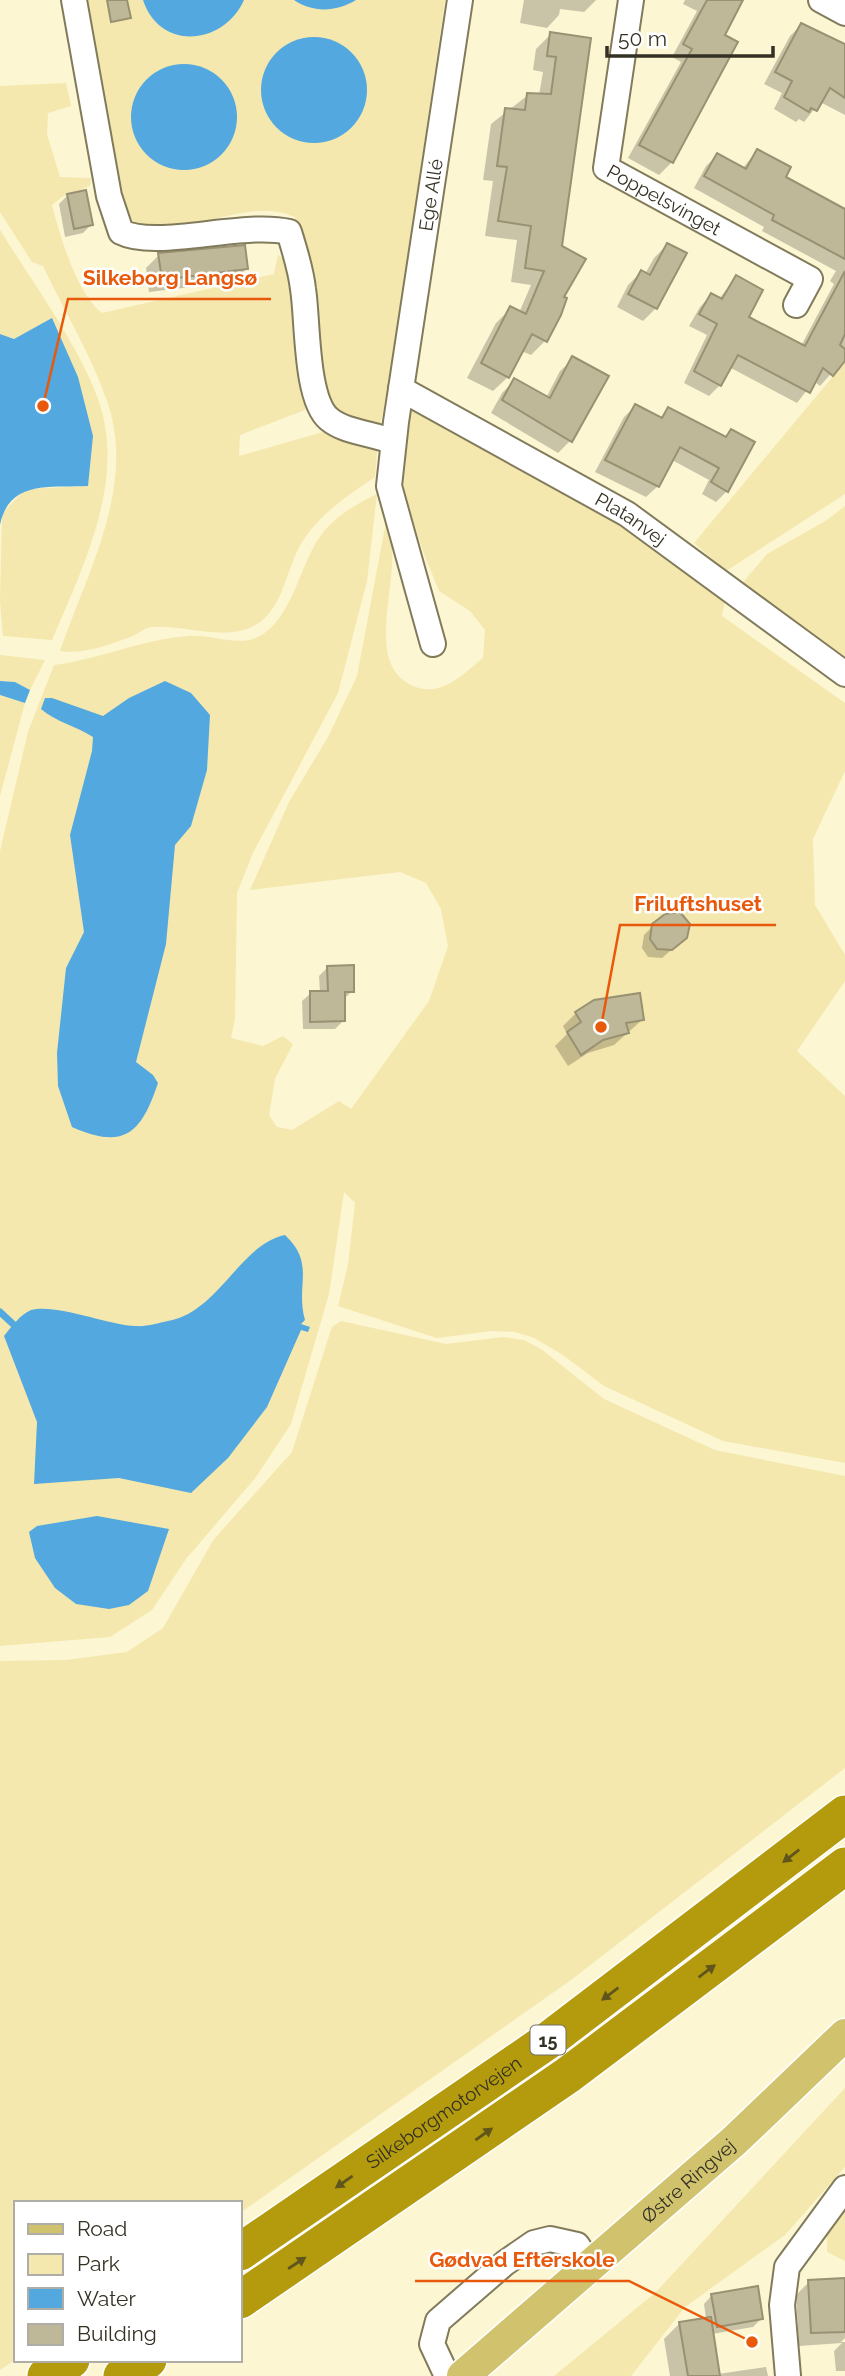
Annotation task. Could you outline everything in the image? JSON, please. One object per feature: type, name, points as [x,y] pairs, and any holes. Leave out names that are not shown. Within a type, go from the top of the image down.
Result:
[{"type":"highway","name":"Silkeborgmotorvejen","points":[[242,2251],[546,2042],[845,1814]]},
{"type":"highway","name":"15","points":[[242,2299],[568,2075],[845,1866]]},
{"type":"highway","points":[[46,2376],[68,2362]]},
{"type":"highway","points":[[122,2376],[145,2362]]},
{"type":"main road","name":"Østre Ringvej","points":[[463,2376],[592,2267],[734,2141],[845,2035]]},
{"type":"street","points":[[74,0],[109,196],[121,232],[146,237],[269,227],[289,232],[303,289],[316,399],[325,416],[336,424],[373,433],[393,442]]},
{"type":"street","name":"Ege Allé","points":[[433,644],[389,486],[393,442],[460,0]]},
{"type":"street","name":"Poppelsvinget","points":[[631,0],[606,168],[810,279],[796,305]]},
{"type":"street","points":[[821,0],[845,13]]},
{"type":"street","name":"Platanvej","points":[[401,388],[627,514],[845,674]]},
{"type":"street","points":[[788,2376],[782,2305],[787,2267],[845,2188]]},
{"type":"street","points":[[447,2376],[432,2344],[438,2321],[505,2263],[534,2243],[550,2239],[577,2245],[592,2267]]},
{"type":"green space","points":[[81,0],[445,0],[391,374],[380,426],[340,419],[323,396],[295,217],[256,211],[175,228],[157,229],[136,223],[125,211],[118,201]]},
{"type":"green space","points":[[66,83],[71,106],[48,113],[47,134],[60,177],[91,178],[90,186],[62,197],[52,205],[77,279],[93,304],[102,313],[274,274],[278,255],[289,262],[308,391],[305,410],[240,435],[239,456],[323,432],[378,440],[375,477],[338,504],[313,527],[298,548],[276,604],[257,624],[243,630],[221,633],[152,627],[97,648],[60,651],[105,528],[116,465],[115,433],[107,401],[93,366],[43,266],[32,262],[0,212],[0,86]]},
{"type":"green space","points":[[0,230],[82,362],[100,405],[106,435],[107,465],[97,526],[52,640],[3,636],[0,601],[2,514],[25,489],[88,486],[52,319],[14,339],[0,334]]},
{"type":"green space","points":[[845,362],[845,494],[726,571],[694,543]]},
{"type":"green space","points":[[416,410],[576,496],[652,544],[726,596],[722,616],[845,703],[845,771],[813,839],[815,905],[845,955],[845,981],[797,1051],[845,1096],[845,1463],[723,1441],[604,1386],[563,1355],[534,1338],[515,1332],[492,1331],[437,1338],[338,1306],[348,1265],[355,1203],[344,1192],[329,1294],[291,1424],[256,1477],[186,1559],[152,1610],[110,1637],[0,1646],[0,851],[28,732],[54,665],[172,638],[197,636],[232,641],[250,640],[270,629],[287,606],[319,538],[345,512],[377,494],[367,581],[338,693],[253,853],[237,893],[235,1019],[231,1038],[263,1046],[283,1036],[293,1044],[275,1079],[269,1115],[277,1127],[292,1130],[339,1101],[351,1109],[429,1001],[448,946],[441,909],[426,883],[400,872],[250,890],[289,802],[328,737],[357,676],[386,522],[391,541],[392,563],[386,635],[388,656],[397,674],[413,686],[433,689],[451,683],[483,658],[485,630],[470,611],[439,591],[399,479],[409,414]]},
{"type":"green space","points":[[845,506],[845,663],[739,587],[767,554],[827,520]]},
{"type":"green space","points":[[0,655],[45,660],[30,690],[15,682],[0,681]]},
{"type":"green space","points":[[0,695],[25,703],[0,796]]},
{"type":"green space","points":[[341,1321],[446,1344],[503,1337],[524,1340],[541,1349],[604,1399],[715,1450],[845,1476],[845,1768],[571,1980],[242,2212],[242,2201],[14,2201],[14,2360],[0,2370],[0,1661],[66,1660],[127,1652],[163,1628],[214,1539],[292,1452],[332,1327]]},
{"type":"green space","points":[[845,2088],[845,2167],[785,2235],[685,2307],[631,2376],[554,2376],[655,2293]]},
{"type":"green space","points":[[845,2211],[845,2261],[827,2252],[827,2230]]},
{"type":"water","points":[[143,0],[244,0],[235,15],[222,26],[208,33],[192,36],[177,35],[163,28],[151,17]]},
{"type":"water","points":[[294,0],[356,0],[333,9],[317,9]]},
{"type":"water","points":[[314,37],[334,41],[352,52],[363,70],[367,90],[363,110],[352,128],[334,139],[314,143],[294,139],[276,128],[265,110],[261,90],[265,70],[276,52],[294,41]]},
{"type":"water","points":[[184,64],[204,68],[222,79],[233,97],[237,117],[233,137],[222,155],[204,166],[184,170],[164,166],[146,155],[135,137],[131,117],[135,97],[146,79],[164,68]]},
{"type":"water","points":[[52,318],[78,377],[93,436],[88,486],[47,487],[22,493],[12,500],[5,510],[0,525],[0,334],[14,339]]},
{"type":"water","points":[[0,681],[15,682],[30,690],[25,703],[0,695]]},
{"type":"water","points":[[165,681],[191,693],[210,715],[207,770],[191,826],[175,845],[166,944],[136,1062],[153,1075],[158,1083],[145,1115],[137,1125],[118,1137],[105,1137],[72,1127],[58,1086],[57,1053],[66,968],[84,932],[70,835],[92,751],[93,737],[41,709],[45,698],[52,698],[103,716],[129,698]]},
{"type":"water","points":[[285,1235],[300,1256],[305,1320],[301,1324],[310,1327],[308,1332],[301,1330],[267,1407],[228,1458],[191,1493],[119,1478],[34,1484],[37,1422],[4,1336],[20,1318],[31,1310],[54,1309],[124,1325],[148,1325],[168,1321],[186,1315],[201,1305],[255,1251],[269,1241]]},
{"type":"water","points":[[97,1516],[169,1529],[148,1591],[129,1605],[109,1609],[76,1604],[55,1588],[35,1558],[29,1532],[37,1526]]},
{"type":"building","points":[[107,0],[127,0],[131,18],[111,22]]},
{"type":"building","points":[[707,0],[743,0],[725,35],[738,42],[673,163],[639,145],[692,49],[683,44]]},
{"type":"building","points":[[801,23],[845,44],[845,98],[830,88],[817,111],[811,108],[809,112],[784,97],[792,81],[775,72]]},
{"type":"building","points":[[550,32],[591,38],[562,246],[586,259],[564,297],[567,298],[561,315],[547,342],[532,334],[509,378],[481,363],[510,306],[526,314],[544,271],[525,268],[531,226],[498,221],[507,167],[497,166],[505,108],[525,110],[527,93],[551,94],[556,57],[547,56]]},
{"type":"building","points":[[757,149],[791,167],[786,177],[845,209],[845,259],[772,220],[774,215],[704,176],[717,153],[746,169]]},
{"type":"building","points":[[86,190],[93,225],[74,229],[67,194]]},
{"type":"building","points":[[667,243],[687,253],[657,309],[628,294],[641,270],[650,275]]},
{"type":"building","points":[[245,245],[248,269],[162,280],[158,253]]},
{"type":"building","points":[[845,271],[845,334],[840,345],[845,349],[845,361],[833,376],[823,368],[810,393],[738,355],[721,386],[694,371],[717,324],[699,314],[711,293],[722,299],[736,275],[763,290],[749,317],[805,346]]},
{"type":"building","points":[[572,356],[609,376],[572,442],[502,400],[514,378],[550,398]]},
{"type":"building","points":[[635,404],[662,418],[668,407],[726,437],[731,429],[755,442],[728,492],[711,482],[719,468],[680,447],[659,487],[605,460]]},
{"type":"building","points":[[680,912],[690,924],[687,938],[672,950],[657,949],[650,939],[652,924],[665,914]]},
{"type":"building","points":[[354,965],[354,992],[345,992],[345,1021],[310,1022],[310,991],[328,991],[327,966]]},
{"type":"building","points":[[640,993],[644,1020],[626,1023],[629,1033],[603,1040],[581,1055],[567,1032],[581,1022],[575,1012],[594,1000]]},
{"type":"building","points":[[845,2278],[845,2332],[811,2333],[808,2280]]},
{"type":"building","points":[[758,2286],[763,2319],[717,2327],[711,2294]]},
{"type":"building","points":[[711,2317],[720,2376],[688,2376],[679,2322]]},
{"type":"waterway","points":[[0,1312],[13,1324]]},
{"type":"place","name":"Silkeborg Langsø","points":[[43,406]]},
{"type":"place","name":"Friluftshuset","points":[[601,1027]]},
{"type":"place","name":"Gødvad Efterskole","points":[[752,2342]]}]
